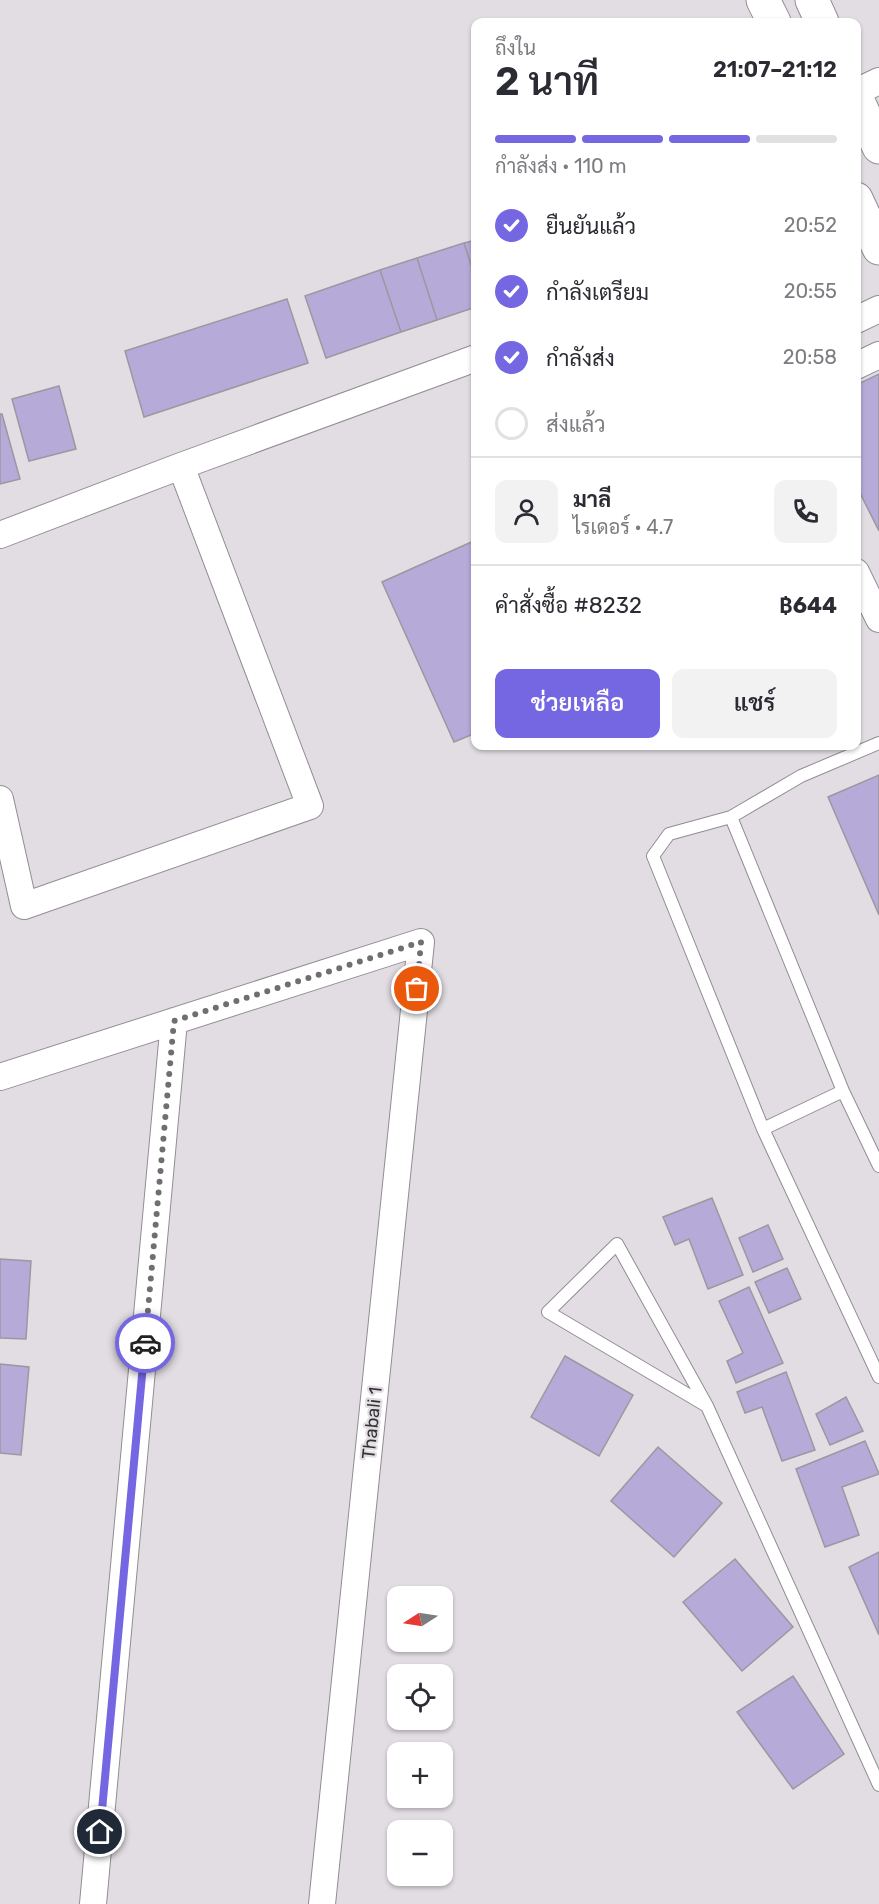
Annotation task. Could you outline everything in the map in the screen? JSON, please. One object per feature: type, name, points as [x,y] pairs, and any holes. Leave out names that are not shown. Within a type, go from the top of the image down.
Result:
[{"type":"main road","points":[[763,0],[772,18]]},
{"type":"main road","points":[[812,0],[820,18]]},
{"type":"main road","points":[[861,108],[879,147]]},
{"type":"main road","points":[[861,210],[879,248]]},
{"type":"street","points":[[861,90],[879,81]]},
{"type":"street","points":[[861,318],[879,309]]},
{"type":"street","points":[[861,364],[879,355]]},
{"type":"street","points":[[0,535],[471,360]]},
{"type":"street","points":[[0,799],[24,906],[310,806],[181,466]]},
{"type":"street","points":[[861,582],[879,619]]},
{"type":"street","name":"Thabali 1","points":[[174,1021],[421,942],[322,1904]]},
{"type":"street","points":[[0,1077],[174,1021],[93,1904]]},
{"type":"lane","points":[[879,743],[801,776],[731,817],[669,834],[653,856],[764,1129],[879,1377]]},
{"type":"lane","points":[[731,817],[843,1091],[879,1166]]},
{"type":"lane","points":[[764,1129],[843,1091]]},
{"type":"lane","points":[[706,1406],[548,1312],[617,1244],[706,1406],[879,1785]]},
{"type":"building","points":[[471,241],[471,265],[464,243]]},
{"type":"building","points":[[464,243],[471,265],[471,309],[437,320],[417,258]]},
{"type":"building","points":[[417,258],[437,320],[401,332],[380,270]]},
{"type":"building","points":[[380,270],[401,332],[326,358],[305,296]]},
{"type":"building","points":[[287,299],[308,363],[144,417],[125,351]]},
{"type":"building","points":[[879,374],[879,531],[861,495],[861,383]]},
{"type":"building","points":[[59,386],[76,449],[29,461],[12,399]]},
{"type":"building","points":[[0,414],[2,414],[20,479],[0,484]]},
{"type":"building","points":[[471,542],[471,735],[454,742],[382,582]]},
{"type":"building","points":[[879,775],[879,915],[828,797]]},
{"type":"building","points":[[712,1198],[743,1275],[708,1289],[689,1239],[675,1245],[663,1217]]},
{"type":"building","points":[[768,1225],[783,1259],[753,1272],[739,1238]]},
{"type":"building","points":[[0,1259],[31,1261],[26,1339],[0,1338]]},
{"type":"building","points":[[787,1268],[801,1299],[769,1313],[755,1282]]},
{"type":"building","points":[[749,1287],[783,1363],[736,1383],[727,1361],[743,1353],[719,1301]]},
{"type":"building","points":[[565,1356],[633,1395],[599,1456],[531,1417]]},
{"type":"building","points":[[0,1364],[29,1367],[21,1455],[0,1453]]},
{"type":"building","points":[[786,1372],[815,1450],[782,1461],[762,1407],[745,1413],[737,1392]]},
{"type":"building","points":[[846,1397],[863,1431],[830,1445],[816,1414]]},
{"type":"building","points":[[865,1441],[879,1474],[842,1487],[859,1535],[825,1547],[796,1469]]},
{"type":"building","points":[[658,1447],[722,1503],[674,1557],[611,1501]]},
{"type":"building","points":[[879,1552],[879,1635],[849,1567]]},
{"type":"building","points":[[735,1559],[793,1627],[742,1671],[683,1602]]},
{"type":"building","points":[[793,1676],[844,1754],[793,1789],[737,1712]]},
{"type":"way so far","points":[[145,1343],[174,1021],[421,942],[417,989]]},
{"type":"route","points":[[100,1832],[145,1343]]}]
